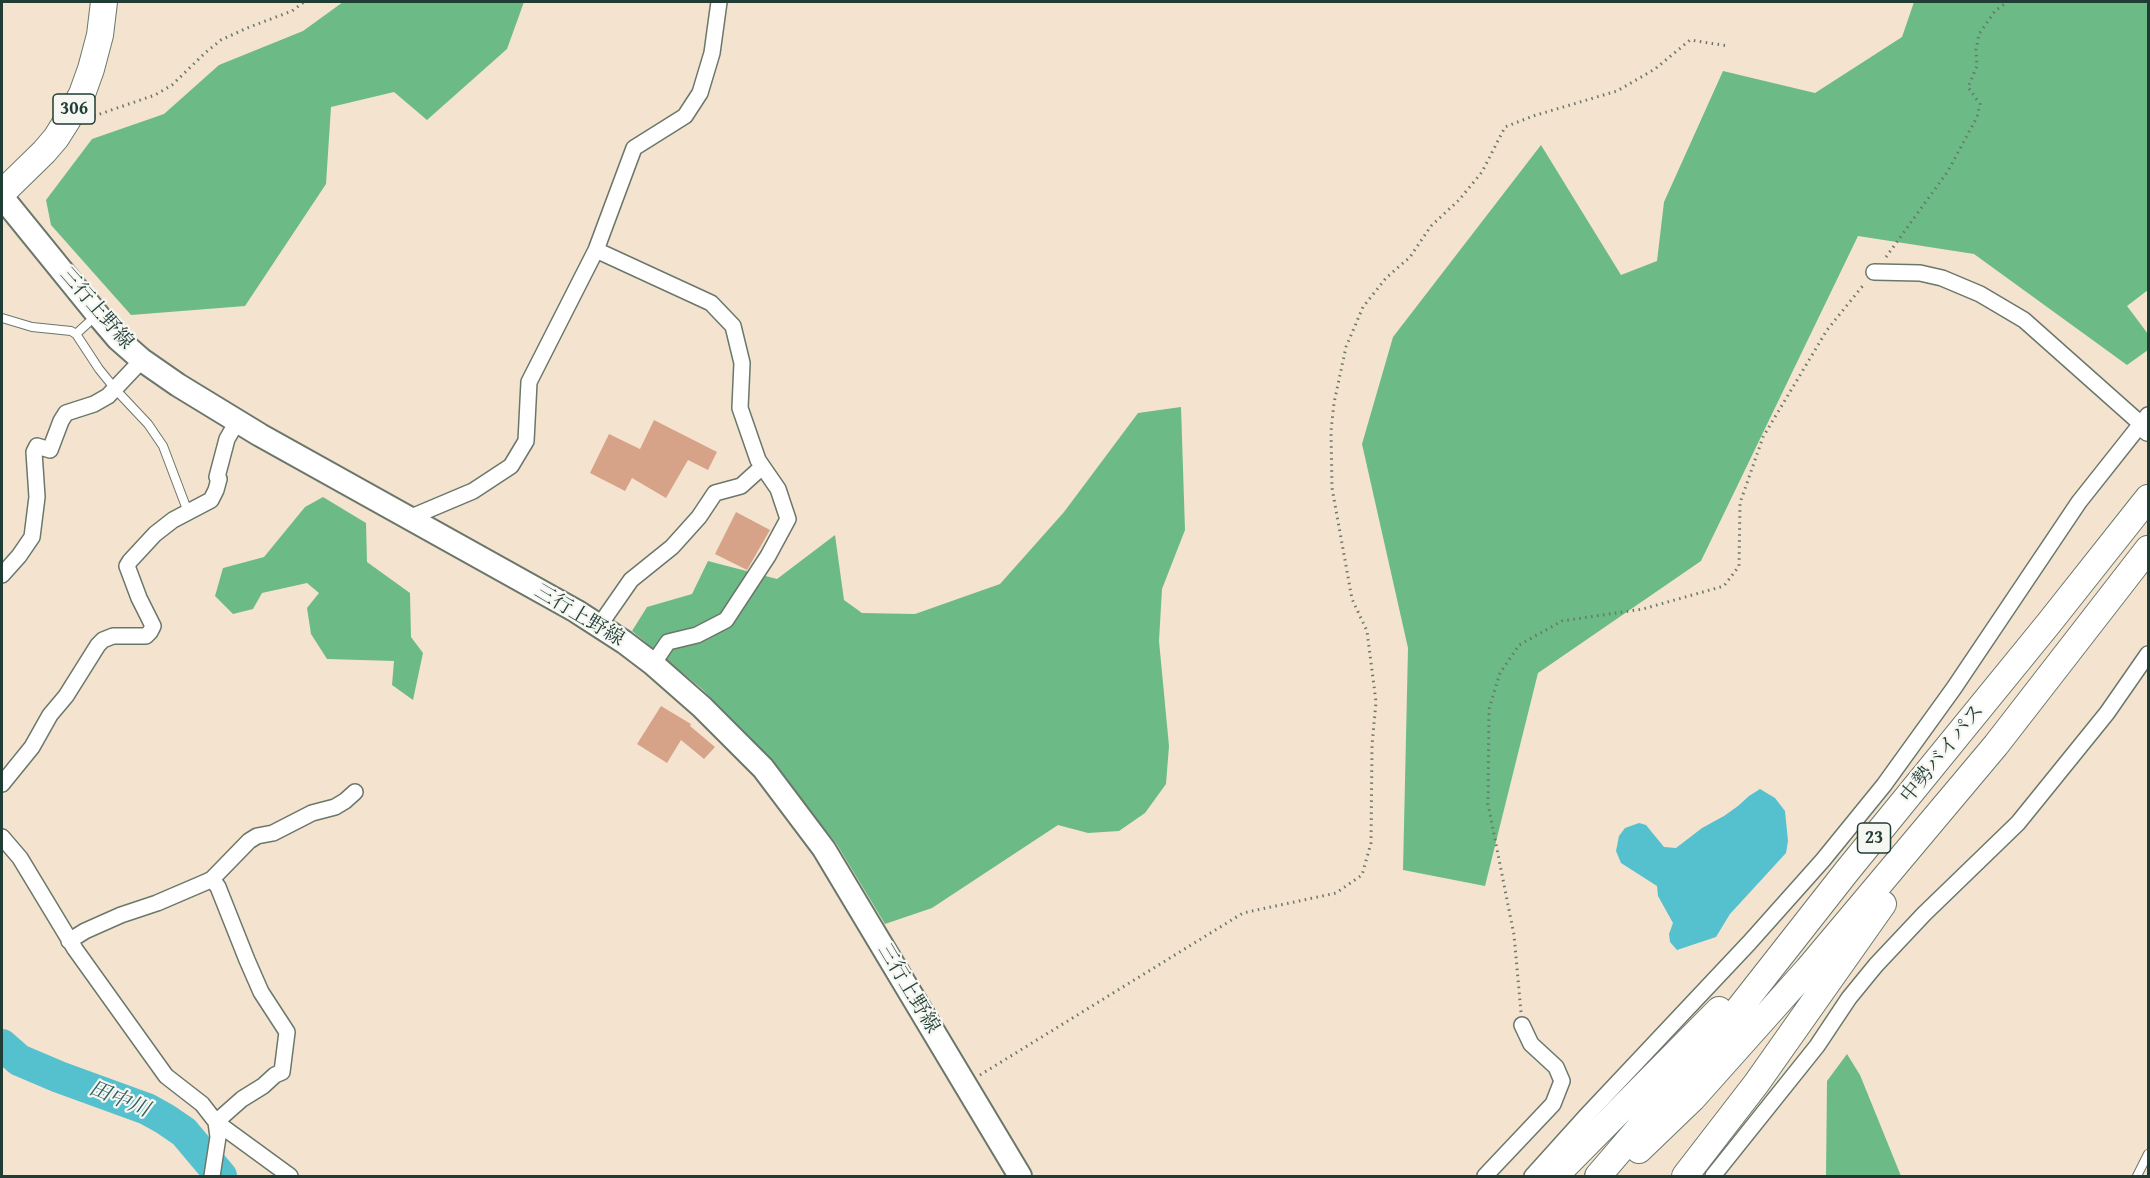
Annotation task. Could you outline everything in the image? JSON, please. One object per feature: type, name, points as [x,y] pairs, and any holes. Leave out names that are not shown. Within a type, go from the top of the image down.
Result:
[{"type":"highway","name":"306","points":[[2,195],[44,152],[68,119],[91,69],[100,35],[104,2]]},
{"type":"highway","name":"中勢バイパス","points":[[1598,1176],[1712,1043],[1847,871],[2148,498]]},
{"type":"highway","name":"中勢バイパス","points":[[1612,1176],[1692,1099],[1808,969],[1996,745],[2148,549]]},
{"type":"highway","points":[[1684,1176],[1756,1084],[1996,745]]},
{"type":"highway","points":[[1556,1176],[1700,1030],[1847,871]]},
{"type":"main road","name":"三行上野線","points":[[2,195],[107,326],[142,360],[178,385],[261,435],[599,626],[653,664],[702,707],[763,768],[824,849],[1020,1176]]},
{"type":"street","points":[[409,518],[473,491],[511,466],[526,441],[529,381],[596,249],[634,148],[685,116],[700,93],[712,53],[719,2]]},
{"type":"street","points":[[596,249],[711,303],[733,326],[742,363],[740,408],[758,460],[778,489],[788,519],[768,556],[726,620],[697,635],[668,642],[653,664]]},
{"type":"street","points":[[1532,1176],[1587,1114],[1749,943],[1830,852],[1884,785],[1947,698],[2079,502],[2146,425],[2024,320],[1980,294],[1942,278],[1920,273],[1874,272]]},
{"type":"street","points":[[2,575],[32,537],[37,497],[34,480],[34,450],[37,446],[50,450],[66,413],[94,404],[116,390],[142,360]]},
{"type":"street","points":[[2,784],[32,747],[50,715],[66,696],[98,645],[113,636],[146,636],[150,632],[153,626],[127,566],[155,534],[173,520],[211,500],[219,479],[217,477],[227,439],[238,420]]},
{"type":"street","points":[[599,626],[631,580],[672,547],[699,517],[715,493],[741,486],[762,467]]},
{"type":"street","points":[[1713,1176],[1817,1046],[1849,998],[1876,965],[1923,914],[2018,823],[2107,713],[2148,654]]},
{"type":"street","points":[[69,941],[120,915],[157,903],[212,879],[249,841],[273,833],[312,813],[335,807],[355,792]]},
{"type":"street","points":[[2,837],[20,858],[69,941],[166,1076],[202,1104],[217,1130],[290,1176]]},
{"type":"street","points":[[212,879],[218,887],[261,992],[288,1032],[282,1072],[242,1099],[217,1130],[212,1176]]},
{"type":"street","points":[[1485,1176],[1553,1104],[1562,1081],[1556,1067],[1531,1044],[1522,1025]]},
{"type":"lane","points":[[2,318],[32,327],[70,331],[76,334],[86,351],[116,390],[148,424],[162,446],[188,512]]},
{"type":"lane","points":[[76,334],[88,323]]},
{"type":"lane","points":[[2137,1176],[2148,1154]]},
{"type":"path","points":[[68,119],[97,115],[155,95],[172,85],[221,40],[292,11],[304,2]]},
{"type":"path","points":[[1522,1025],[1514,935],[1488,804],[1489,709],[1500,673],[1519,645],[1562,621],[1643,609],[1724,586],[1739,566],[1740,503],[1763,437],[1827,330],[1892,250],[1948,171],[1977,117],[1980,104],[1968,87],[1977,66],[1976,50],[1979,34],[1995,11],[2007,2]]},
{"type":"path","points":[[966,1084],[1243,914],[1336,893],[1362,875],[1371,843],[1372,745],[1376,702],[1367,631],[1352,599],[1332,489],[1331,431],[1334,403],[1346,347],[1363,307],[1386,278],[1410,257],[1431,226],[1459,200],[1482,172],[1505,127],[1533,116],[1617,91],[1655,69],[1690,40],[1728,46]]},
{"type":"green space","points":[[343,2],[524,2],[507,49],[427,120],[394,92],[331,107],[326,184],[245,306],[131,315],[51,225],[46,200],[92,139],[164,114],[219,65],[303,31]]},
{"type":"green space","points":[[1914,2],[2148,2],[2148,290],[2127,306],[2148,334],[2148,350],[2127,365],[1974,254],[1858,236],[1701,561],[1538,673],[1485,886],[1403,870],[1408,648],[1362,444],[1393,337],[1541,145],[1621,275],[1657,261],[1664,202],[1723,71],[1815,93],[1902,37]]},
{"type":"green space","points":[[1181,407],[1185,530],[1162,589],[1159,641],[1169,746],[1166,784],[1145,813],[1119,831],[1088,833],[1058,825],[932,908],[885,924],[836,843],[749,736],[702,689],[632,631],[647,607],[692,594],[708,561],[777,579],[835,535],[844,600],[862,613],[915,614],[1000,584],[1064,512],[1138,413]]},
{"type":"green space","points":[[323,497],[366,523],[367,562],[410,593],[411,637],[423,653],[413,700],[392,685],[394,661],[327,659],[311,634],[307,608],[319,593],[307,583],[262,593],[253,609],[233,614],[215,596],[223,568],[264,557],[305,507]]},
{"type":"green space","points":[[1847,1054],[1860,1075],[1901,1176],[1826,1176],[1827,1081]]},
{"type":"water","points":[[1760,789],[1775,798],[1785,811],[1788,841],[1786,853],[1730,914],[1716,937],[1677,950],[1670,942],[1669,934],[1673,923],[1658,896],[1657,886],[1621,863],[1616,851],[1619,836],[1625,828],[1639,823],[1646,825],[1664,847],[1676,848]]},
{"type":"building","points":[[654,420],[717,452],[708,470],[688,460],[666,498],[632,478],[625,491],[590,473],[609,434],[640,449]]},
{"type":"building","points":[[736,512],[770,530],[747,570],[715,554]]},
{"type":"building","points":[[661,706],[691,724],[690,726],[715,747],[704,759],[681,740],[667,763],[637,744]]},
{"type":"waterway","name":"田中川","points":[[2,1045],[19,1060],[147,1109],[165,1119],[184,1132],[221,1176]]}]
